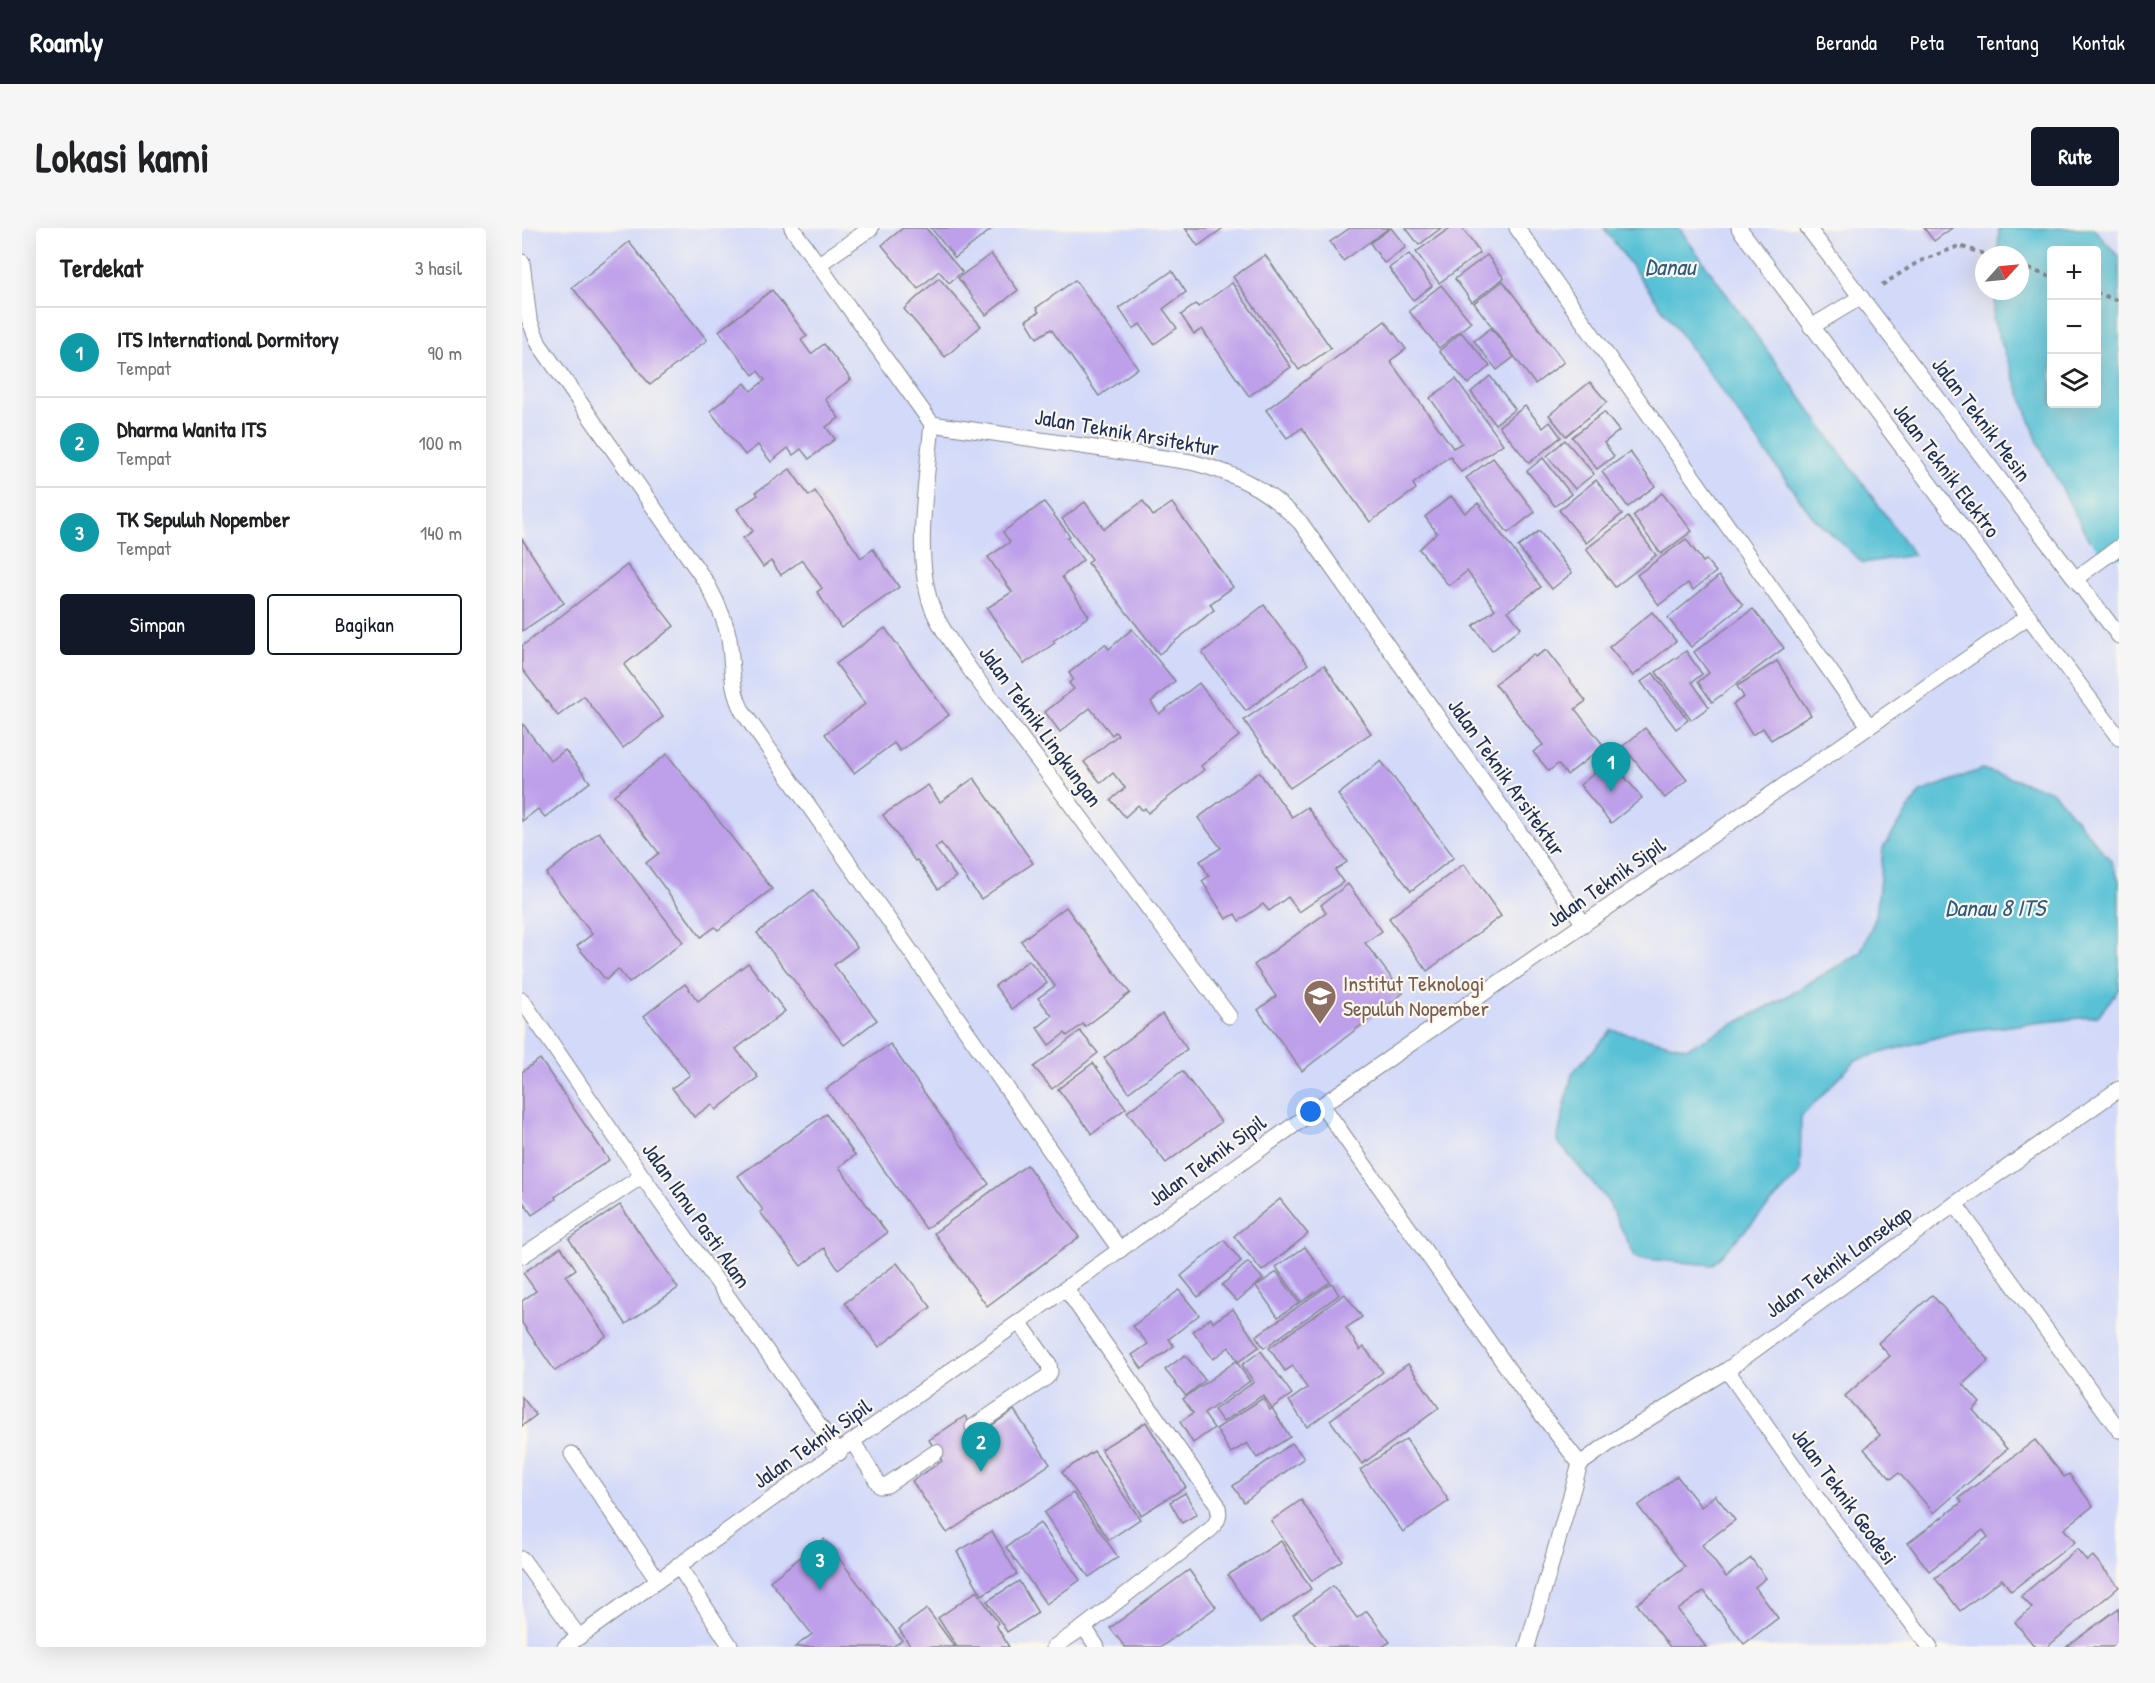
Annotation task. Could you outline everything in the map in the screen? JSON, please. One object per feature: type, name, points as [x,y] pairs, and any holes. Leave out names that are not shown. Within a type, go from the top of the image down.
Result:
[{"type":"lane","points":[[792,228],[932,424]]},
{"type":"lane","points":[[819,264],[871,228]]},
{"type":"lane","points":[[1517,228],[1869,726]]},
{"type":"lane","name":"Jalan Teknik Elektro","points":[[1739,228],[2119,738]]},
{"type":"lane","name":"Jalan Teknik Mesin","points":[[1808,228],[2119,636]]},
{"type":"lane","points":[[522,262],[529,319],[539,344],[706,582],[722,611],[730,647],[735,694],[743,712],[1120,1250]]},
{"type":"lane","points":[[1811,327],[1861,297]]},
{"type":"lane","name":"Jalan Teknik Arsitektur","points":[[932,424],[1191,462],[1225,471],[1249,483],[1284,507],[1300,522],[1584,924]]},
{"type":"lane","name":"Jalan Teknik Lingkungan","points":[[932,424],[922,550],[926,583],[934,612],[945,633],[971,671],[1229,1016]]},
{"type":"lane","points":[[2075,579],[2119,547]]},
{"type":"lane","name":"Jalan Teknik Sipil","points":[[565,1647],[1322,1105],[2029,616]]},
{"type":"lane","name":"Jalan Ilmu Pasti Alam","points":[[522,1000],[642,1176],[839,1453]]},
{"type":"lane","name":"Jalan Teknik Lansekap","points":[[1580,1464],[1611,1442],[1727,1370],[1955,1204],[2119,1089]]},
{"type":"lane","points":[[1322,1105],[1523,1390],[1580,1464],[1527,1647]]},
{"type":"lane","points":[[522,1256],[642,1176]]},
{"type":"lane","points":[[1955,1204],[2119,1430]]},
{"type":"lane","points":[[1054,1647],[1084,1627],[1211,1529],[1219,1515],[1217,1504],[1066,1289]]},
{"type":"lane","points":[[973,1427],[1047,1377],[1050,1372],[1049,1364],[1019,1323]]},
{"type":"lane","name":"Jalan Teknik Geodesi","points":[[1727,1370],[1810,1489],[1930,1647]]},
{"type":"lane","points":[[853,1442],[880,1486],[887,1485],[936,1452]]},
{"type":"lane","points":[[573,1455],[658,1580]]},
{"type":"lane","points":[[522,1559],[579,1637]]},
{"type":"lane","points":[[678,1565],[731,1647]]},
{"type":"lane","points":[[1084,1627],[1098,1647]]},
{"type":"path","points":[[1861,297],[1918,262],[1959,246],[1975,251]]},
{"type":"path","points":[[2029,269],[2047,275]]},
{"type":"path","points":[[2101,294],[2119,301]]},
{"type":"shaded area","name":"Institut Teknologi Sepuluh Nopember","points":[[522,228],[2119,228],[2119,1647],[522,1647]]},
{"type":"water","name":"Danau","points":[[1604,228],[1679,228],[1914,555],[1863,563],[1812,516]]},
{"type":"water","points":[[1999,228],[2093,228],[2119,257],[2119,510],[2113,520],[2089,540],[2039,445],[1993,320],[1995,300],[2029,300],[2029,246],[1998,246]]},
{"type":"water","name":"Danau 8 ITS","points":[[1982,769],[2053,792],[2111,861],[2119,880],[2119,989],[2098,1016],[1956,1032],[1856,1060],[1801,1117],[1800,1173],[1712,1265],[1636,1258],[1607,1200],[1557,1141],[1572,1073],[1612,1030],[1687,1048],[1777,1002],[1860,953],[1876,917],[1883,848],[1920,792]]},
{"type":"building","points":[[903,228],[926,228],[962,272],[949,283],[939,271],[918,289],[882,245]]},
{"type":"building","points":[[931,228],[993,228],[955,258]]},
{"type":"building","points":[[1185,228],[1223,228],[1198,246]]},
{"type":"building","points":[[1350,228],[1389,228],[1343,261],[1330,242]]},
{"type":"building","points":[[1391,228],[1406,247],[1384,263],[1370,243]]},
{"type":"building","points":[[1406,228],[1441,228],[1419,245]]},
{"type":"building","points":[[1450,228],[1462,228],[1480,253],[1439,283],[1416,252]]},
{"type":"building","points":[[1924,228],[1952,228],[1934,241]]},
{"type":"building","points":[[629,242],[707,340],[650,385],[572,287]]},
{"type":"building","points":[[991,254],[1018,290],[986,315],[958,278]]},
{"type":"building","points":[[1409,254],[1432,286],[1413,300],[1389,268]]},
{"type":"building","points":[[1265,255],[1331,348],[1299,370],[1233,277]]},
{"type":"building","points":[[1487,255],[1504,278],[1472,302],[1455,279]]},
{"type":"building","points":[[1172,271],[1186,292],[1163,309],[1177,328],[1154,344],[1140,324],[1133,329],[1119,308]]},
{"type":"building","points":[[939,278],[981,326],[945,357],[904,309]]},
{"type":"building","points":[[1075,280],[1138,368],[1099,396],[1051,329],[1037,338],[1026,320],[1039,312],[1036,308]]},
{"type":"building","points":[[1503,281],[1564,362],[1535,384],[1474,303]]},
{"type":"building","points":[[1232,283],[1291,367],[1249,396],[1202,329],[1194,334],[1181,315],[1196,304],[1198,307]]},
{"type":"building","points":[[1441,285],[1471,322],[1439,348],[1409,311]]},
{"type":"building","points":[[772,290],[807,336],[801,340],[811,354],[824,344],[851,379],[825,399],[839,418],[826,427],[835,439],[809,459],[801,449],[793,455],[788,448],[771,462],[758,445],[745,455],[710,411],[745,383],[751,391],[765,380],[758,371],[753,375],[719,331]]},
{"type":"building","points":[[1385,321],[1406,349],[1390,361],[1453,448],[1462,443],[1430,398],[1456,379],[1503,444],[1461,472],[1450,456],[1413,484],[1416,489],[1370,522],[1302,428],[1287,438],[1266,410]]},
{"type":"building","points":[[1491,328],[1514,357],[1497,370],[1474,341]]},
{"type":"building","points":[[1461,332],[1490,366],[1468,384],[1439,351]]},
{"type":"building","points":[[1490,376],[1515,409],[1495,424],[1471,392]]},
{"type":"building","points":[[1590,382],[1607,402],[1566,436],[1549,415]]},
{"type":"building","points":[[1525,406],[1543,428],[1550,422],[1561,437],[1529,463],[1499,426]]},
{"type":"building","points":[[1604,412],[1619,431],[1604,443],[1614,456],[1597,469],[1572,437]]},
{"type":"building","points":[[1565,440],[1594,474],[1575,489],[1547,456]]},
{"type":"building","points":[[1630,452],[1655,486],[1628,507],[1602,472]]},
{"type":"building","points":[[1493,458],[1535,512],[1508,533],[1466,478]]},
{"type":"building","points":[[1543,458],[1571,494],[1555,506],[1527,471]]},
{"type":"building","points":[[790,469],[809,496],[815,491],[861,558],[873,549],[899,587],[841,628],[817,592],[822,588],[802,560],[781,575],[771,561],[763,567],[743,538],[753,531],[737,509],[758,495],[756,492]]},
{"type":"building","points":[[1596,480],[1622,514],[1586,543],[1559,510]]},
{"type":"building","points":[[1662,493],[1692,531],[1661,554],[1633,516]]},
{"type":"building","points":[[1451,496],[1465,513],[1478,503],[1541,587],[1508,611],[1521,628],[1492,651],[1473,626],[1495,609],[1467,571],[1449,586],[1419,549],[1437,533],[1425,517]]},
{"type":"building","points":[[1143,501],[1153,516],[1172,503],[1233,587],[1210,604],[1214,610],[1159,654],[1088,563],[1092,559],[1062,519],[1085,502],[1104,529]]},
{"type":"building","points":[[1044,502],[1070,536],[1067,538],[1083,560],[1062,577],[1089,616],[1024,664],[987,608],[1012,592],[988,557],[1010,542],[1003,532]]},
{"type":"building","points":[[1628,517],[1656,555],[1615,587],[1586,549]]},
{"type":"building","points":[[1539,531],[1572,573],[1552,589],[1518,547]]},
{"type":"building","points":[[522,539],[564,603],[522,631]]},
{"type":"building","points":[[1686,539],[1703,562],[1706,560],[1716,572],[1693,590],[1688,583],[1659,605],[1637,575]]},
{"type":"building","points":[[627,565],[674,626],[624,665],[663,717],[623,748],[584,696],[558,716],[522,669],[522,646]]},
{"type":"building","points":[[1719,576],[1743,605],[1691,647],[1668,618]]},
{"type":"building","points":[[1264,605],[1308,664],[1246,711],[1202,653]]},
{"type":"building","points":[[1753,609],[1784,648],[1712,702],[1698,682],[1709,673],[1694,652]]},
{"type":"building","points":[[1652,612],[1676,641],[1633,676],[1609,647]]},
{"type":"building","points":[[885,628],[949,715],[900,751],[894,743],[854,773],[825,734],[865,704],[836,664]]},
{"type":"building","points":[[1132,629],[1175,681],[1151,702],[1159,714],[1199,683],[1239,736],[1201,766],[1204,770],[1148,813],[1145,808],[1142,810],[1138,805],[1125,817],[1111,800],[1125,788],[1113,773],[1101,783],[1084,762],[1118,735],[1115,732],[1112,735],[1090,708],[1060,732],[1045,712],[1074,689],[1069,683],[1073,679],[1069,673],[1105,644],[1109,649]]},
{"type":"building","points":[[1546,650],[1586,701],[1575,709],[1604,746],[1567,775],[1558,764],[1549,771],[1533,752],[1543,745],[1495,684],[1533,654],[1535,657]]},
{"type":"building","points":[[1686,651],[1702,674],[1692,682],[1709,707],[1691,720],[1656,672]]},
{"type":"building","points":[[1777,661],[1811,715],[1771,740],[1763,728],[1752,735],[1733,704],[1744,697],[1737,686]]},
{"type":"building","points":[[1324,665],[1371,733],[1290,788],[1244,720]]},
{"type":"building","points":[[1653,673],[1688,720],[1676,729],[1641,682]]},
{"type":"building","points":[[522,723],[551,761],[565,750],[590,782],[545,817],[538,809],[522,821]]},
{"type":"building","points":[[1645,728],[1687,780],[1665,798],[1623,746]]},
{"type":"building","points":[[667,754],[772,889],[718,930],[715,927],[701,937],[646,863],[659,853],[614,795]]},
{"type":"building","points":[[1611,760],[1642,798],[1611,823],[1580,785]]},
{"type":"building","points":[[1381,761],[1454,857],[1411,891],[1338,795]]},
{"type":"building","points":[[1259,772],[1292,817],[1307,807],[1347,862],[1335,870],[1343,882],[1299,912],[1288,897],[1269,911],[1263,904],[1239,921],[1235,914],[1226,919],[1202,881],[1209,876],[1200,861],[1221,848],[1198,818]]},
{"type":"building","points":[[974,778],[1033,863],[981,899],[941,843],[935,848],[956,877],[938,889],[883,815],[928,785],[940,802]]},
{"type":"building","points":[[599,832],[683,942],[629,983],[618,969],[606,980],[577,946],[592,934],[546,874]]},
{"type":"building","points":[[1464,864],[1501,916],[1427,971],[1389,918]]},
{"type":"building","points":[[1348,884],[1382,931],[1365,943],[1403,993],[1302,1071],[1258,1010],[1276,996],[1254,965],[1326,913],[1321,905]]},
{"type":"building","points":[[813,890],[857,947],[834,965],[877,1020],[844,1045],[757,933]]},
{"type":"building","points":[[1066,907],[1130,993],[1085,1027],[1083,1024],[1067,1036],[1065,1033],[1049,1045],[1037,1028],[1052,1016],[1038,998],[1055,986],[1021,941]]},
{"type":"building","points":[[1029,960],[1047,983],[1012,1009],[995,986]]},
{"type":"building","points":[[748,963],[785,1011],[736,1049],[758,1077],[716,1110],[712,1104],[694,1117],[672,1088],[690,1075],[644,1016],[685,984],[698,1001]]},
{"type":"building","points":[[1162,1014],[1187,1049],[1129,1092],[1104,1058]]},
{"type":"building","points":[[1080,1031],[1098,1053],[1052,1089],[1034,1067]]},
{"type":"building","points":[[890,1044],[989,1184],[926,1229],[826,1089]]},
{"type":"building","points":[[540,1059],[609,1160],[532,1215],[522,1200],[522,1072]]},
{"type":"building","points":[[1093,1063],[1126,1108],[1092,1134],[1058,1089]]},
{"type":"building","points":[[1182,1071],[1221,1122],[1166,1163],[1127,1112]]},
{"type":"building","points":[[826,1114],[855,1155],[839,1167],[887,1233],[838,1269],[824,1248],[801,1266],[760,1212],[763,1210],[738,1176]]},
{"type":"building","points":[[1027,1165],[1079,1237],[987,1306],[934,1233]]},
{"type":"building","points":[[1280,1199],[1308,1234],[1262,1271],[1234,1236]]},
{"type":"building","points":[[620,1205],[678,1288],[626,1324],[569,1239]]},
{"type":"building","points":[[1224,1240],[1241,1261],[1198,1297],[1181,1276]]},
{"type":"building","points":[[561,1247],[576,1269],[566,1276],[606,1336],[555,1371],[522,1323],[522,1301],[536,1291],[523,1273]]},
{"type":"building","points":[[1305,1247],[1330,1282],[1301,1302],[1276,1267]]},
{"type":"building","points":[[1248,1262],[1263,1279],[1237,1301],[1222,1285]]},
{"type":"building","points":[[897,1263],[931,1307],[879,1347],[845,1303]]},
{"type":"building","points":[[1277,1272],[1299,1303],[1278,1317],[1256,1286]]},
{"type":"building","points":[[1332,1283],[1339,1295],[1264,1348],[1256,1336]]},
{"type":"building","points":[[1179,1290],[1199,1315],[1169,1339],[1174,1346],[1142,1369],[1132,1355],[1148,1344],[1133,1326]]},
{"type":"building","points":[[1345,1294],[1362,1317],[1346,1328],[1360,1350],[1364,1347],[1383,1372],[1307,1427],[1289,1401],[1307,1388],[1293,1366],[1285,1371],[1269,1348]]},
{"type":"building","points":[[1932,1295],[1989,1360],[1963,1384],[1980,1403],[1973,1410],[2007,1449],[1934,1513],[1899,1473],[1891,1479],[1864,1449],[1880,1435],[1845,1396],[1890,1356],[1878,1343]]},
{"type":"building","points":[[1233,1309],[1259,1347],[1238,1362],[1229,1347],[1213,1359],[1193,1331],[1211,1318],[1213,1322]]},
{"type":"building","points":[[1261,1351],[1292,1394],[1272,1408],[1263,1395],[1223,1422],[1214,1410],[1254,1382],[1242,1365]]},
{"type":"building","points":[[1185,1355],[1205,1380],[1186,1396],[1165,1370]]},
{"type":"building","points":[[1236,1361],[1250,1381],[1204,1414],[1214,1428],[1193,1443],[1180,1422],[1193,1413],[1183,1399]]},
{"type":"building","points":[[1408,1364],[1439,1408],[1362,1464],[1330,1420]]},
{"type":"building","points":[[522,1397],[536,1415],[522,1426]]},
{"type":"building","points":[[1263,1398],[1290,1437],[1257,1458],[1247,1443],[1231,1453],[1216,1429]]},
{"type":"building","points":[[1014,1410],[1050,1464],[947,1533],[912,1481],[942,1461],[929,1440],[965,1416],[978,1435]]},
{"type":"building","points":[[1146,1422],[1186,1487],[1141,1515],[1101,1449]]},
{"type":"building","points":[[1406,1439],[1449,1501],[1403,1532],[1360,1470]]},
{"type":"building","points":[[2035,1440],[2064,1477],[2069,1474],[2093,1506],[2064,1529],[2075,1542],[2011,1591],[2002,1579],[1960,1611],[1935,1578],[1988,1537],[1983,1530],[1929,1571],[1908,1543],[1962,1502],[1959,1498]]},
{"type":"building","points":[[1292,1443],[1304,1458],[1244,1502],[1233,1486]]},
{"type":"building","points":[[1094,1451],[1140,1519],[1109,1540],[1062,1472]]},
{"type":"building","points":[[1677,1476],[1701,1507],[1715,1495],[1735,1520],[1702,1545],[1726,1577],[1751,1558],[1766,1578],[1755,1587],[1778,1618],[1744,1644],[1704,1591],[1678,1610],[1706,1647],[1670,1647],[1637,1604],[1685,1567],[1638,1506]]},
{"type":"building","points":[[1073,1493],[1118,1557],[1089,1577],[1044,1513]]},
{"type":"building","points":[[1185,1493],[1197,1514],[1182,1523],[1170,1502]]},
{"type":"building","points":[[1301,1500],[1342,1560],[1312,1581],[1271,1521]]},
{"type":"building","points":[[1040,1523],[1080,1580],[1046,1604],[1006,1547]]},
{"type":"building","points":[[992,1531],[1017,1574],[982,1595],[957,1552]]},
{"type":"building","points":[[824,1539],[902,1640],[893,1647],[795,1647],[812,1634],[770,1581]]},
{"type":"building","points":[[1281,1541],[1311,1589],[1260,1623],[1228,1575]]},
{"type":"building","points":[[2077,1549],[2087,1561],[2093,1556],[2119,1587],[2047,1647],[2035,1647],[2015,1622],[2032,1608],[2021,1596]]},
{"type":"building","points":[[1189,1570],[1216,1607],[1161,1647],[1125,1647],[1110,1628]]},
{"type":"building","points":[[1019,1581],[1038,1613],[1007,1632],[987,1601]]},
{"type":"building","points":[[1333,1586],[1357,1618],[1367,1611],[1390,1642],[1382,1647],[1316,1647],[1293,1615]]},
{"type":"building","points":[[977,1591],[998,1623],[996,1625],[1009,1647],[957,1647],[938,1618]]},
{"type":"building","points":[[2119,1608],[2119,1647],[2066,1647]]},
{"type":"building","points":[[927,1609],[955,1647],[911,1647],[899,1629]]},
{"type":"waterway","points":[[2113,520],[2119,528]]},
{"type":"place","name":"ITS International Dormitory","points":[[1611,792]]},
{"type":"place","name":"Institut Teknologi Sepuluh Nopember","points":[[1320,1025]]},
{"type":"place","name":"Dharma Wanita ITS","points":[[981,1472]]},
{"type":"place","name":"TK Sepuluh Nopember","points":[[820,1590]]}]
